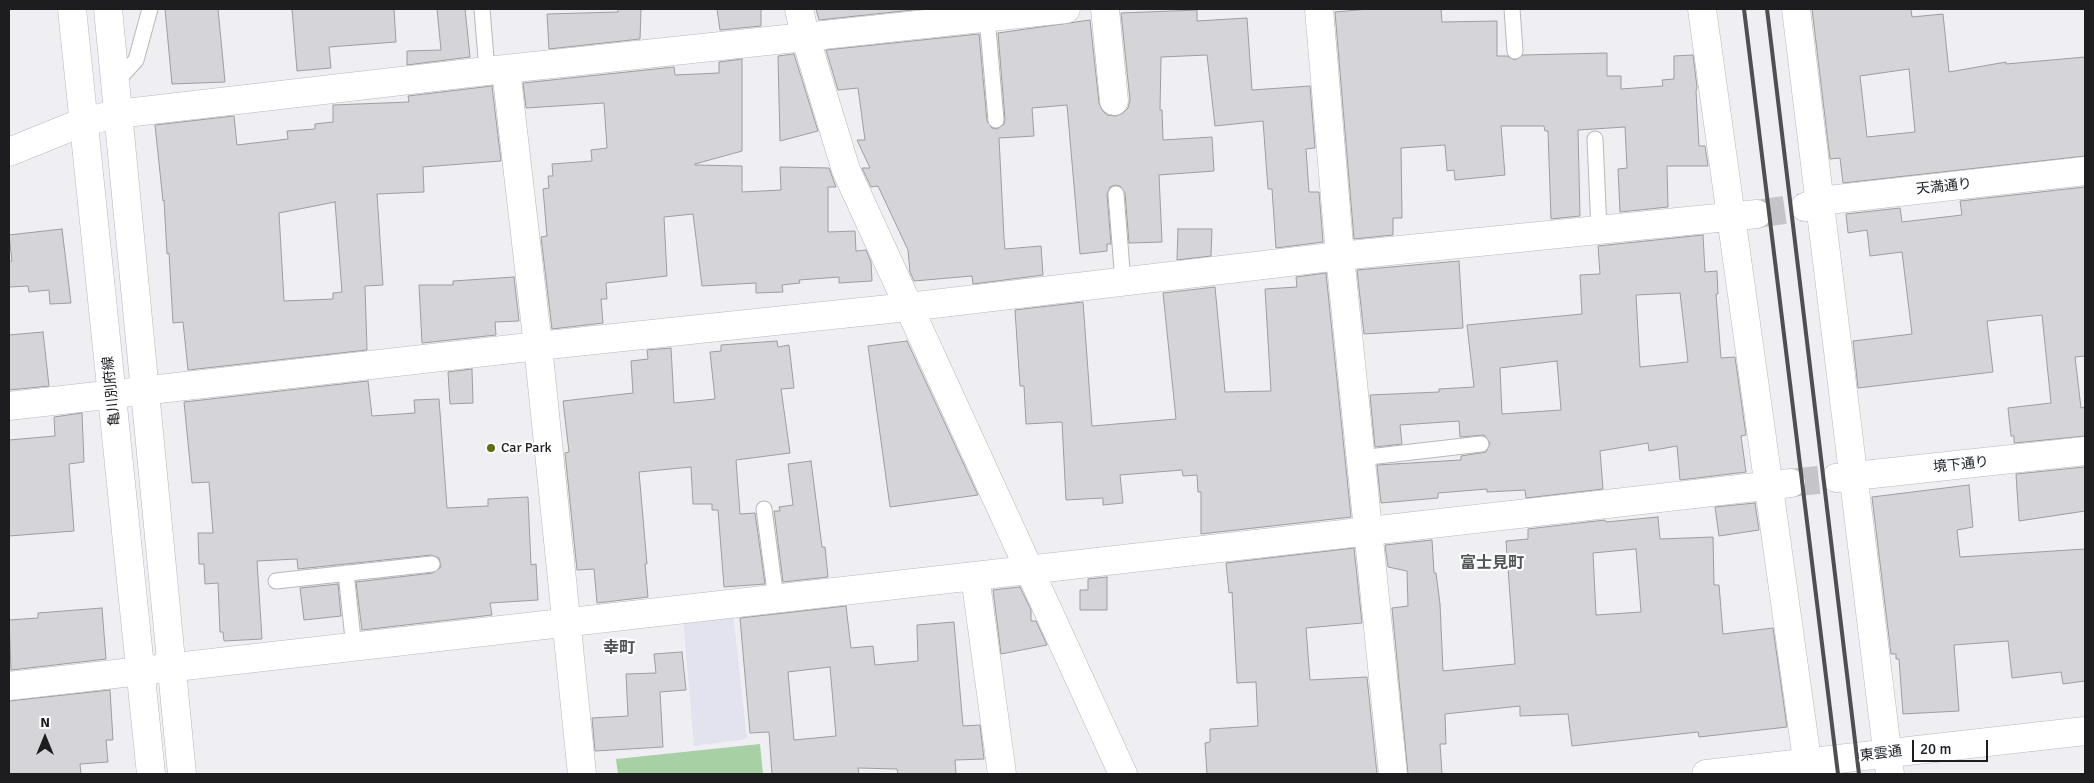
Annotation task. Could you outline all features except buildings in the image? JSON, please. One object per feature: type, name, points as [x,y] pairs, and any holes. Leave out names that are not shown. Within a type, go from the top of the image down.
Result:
[{"type":"street","name":"亀川別府線","points":[[72,9],[151,774]]},
{"type":"street","points":[[108,9],[182,774]]},
{"type":"street","points":[[799,9],[804,36],[846,170],[1123,774]]},
{"type":"street","points":[[9,152],[83,122],[117,114],[804,36],[1066,9]]},
{"type":"street","points":[[1105,9],[1114,101]]},
{"type":"street","points":[[1318,9],[1367,533],[1393,774]]},
{"type":"street","points":[[1702,9],[1744,215],[1780,484],[1808,769]]},
{"type":"street","points":[[1796,9],[1812,204],[1844,478],[1889,764]]},
{"type":"street","points":[[496,71],[538,346],[582,774]]},
{"type":"street","name":"天満通り","points":[[1812,204],[2085,171]]},
{"type":"street","points":[[9,406],[538,346],[908,307],[1340,256],[1744,215]]},
{"type":"street","name":"境下通り","points":[[1844,478],[2085,451]]},
{"type":"street","points":[[9,686],[1367,533],[1780,484]]},
{"type":"street","points":[[975,576],[1002,774]]},
{"type":"street","name":"東雲通","points":[[1706,774],[1889,764],[2085,731]]},
{"type":"lane","points":[[116,82],[136,60],[150,9]]},
{"type":"lane","points":[[482,9],[496,71]]},
{"type":"lane","points":[[1512,9],[1515,51]]},
{"type":"lane","points":[[987,17],[996,120]]},
{"type":"lane","points":[[1595,139],[1599,230]]},
{"type":"lane","points":[[1116,194],[1123,282]]},
{"type":"lane","points":[[1360,458],[1481,444]]},
{"type":"lane","points":[[764,509],[776,599]]},
{"type":"lane","points":[[276,581],[432,564]]},
{"type":"lane","points":[[346,573],[354,648]]},
{"type":"shaded area","points":[[733,613],[747,739],[694,746],[683,618]]},
{"type":"green space","points":[[760,744],[763,774],[618,774],[616,759]]},
{"type":"tunnel","points":[[1757,214],[1805,207]]},
{"type":"tunnel","points":[[1791,483],[1836,478]]},
{"type":"railway","points":[[1744,9],[1838,774]]},
{"type":"railway","points":[[1767,9],[1859,774]]},
{"type":"place","name":"Car Park","points":[[491,448]]},
{"type":"district","name":"富士見町","points":[[1492,564]]},
{"type":"district","name":"幸町","points":[[619,649]]}]
